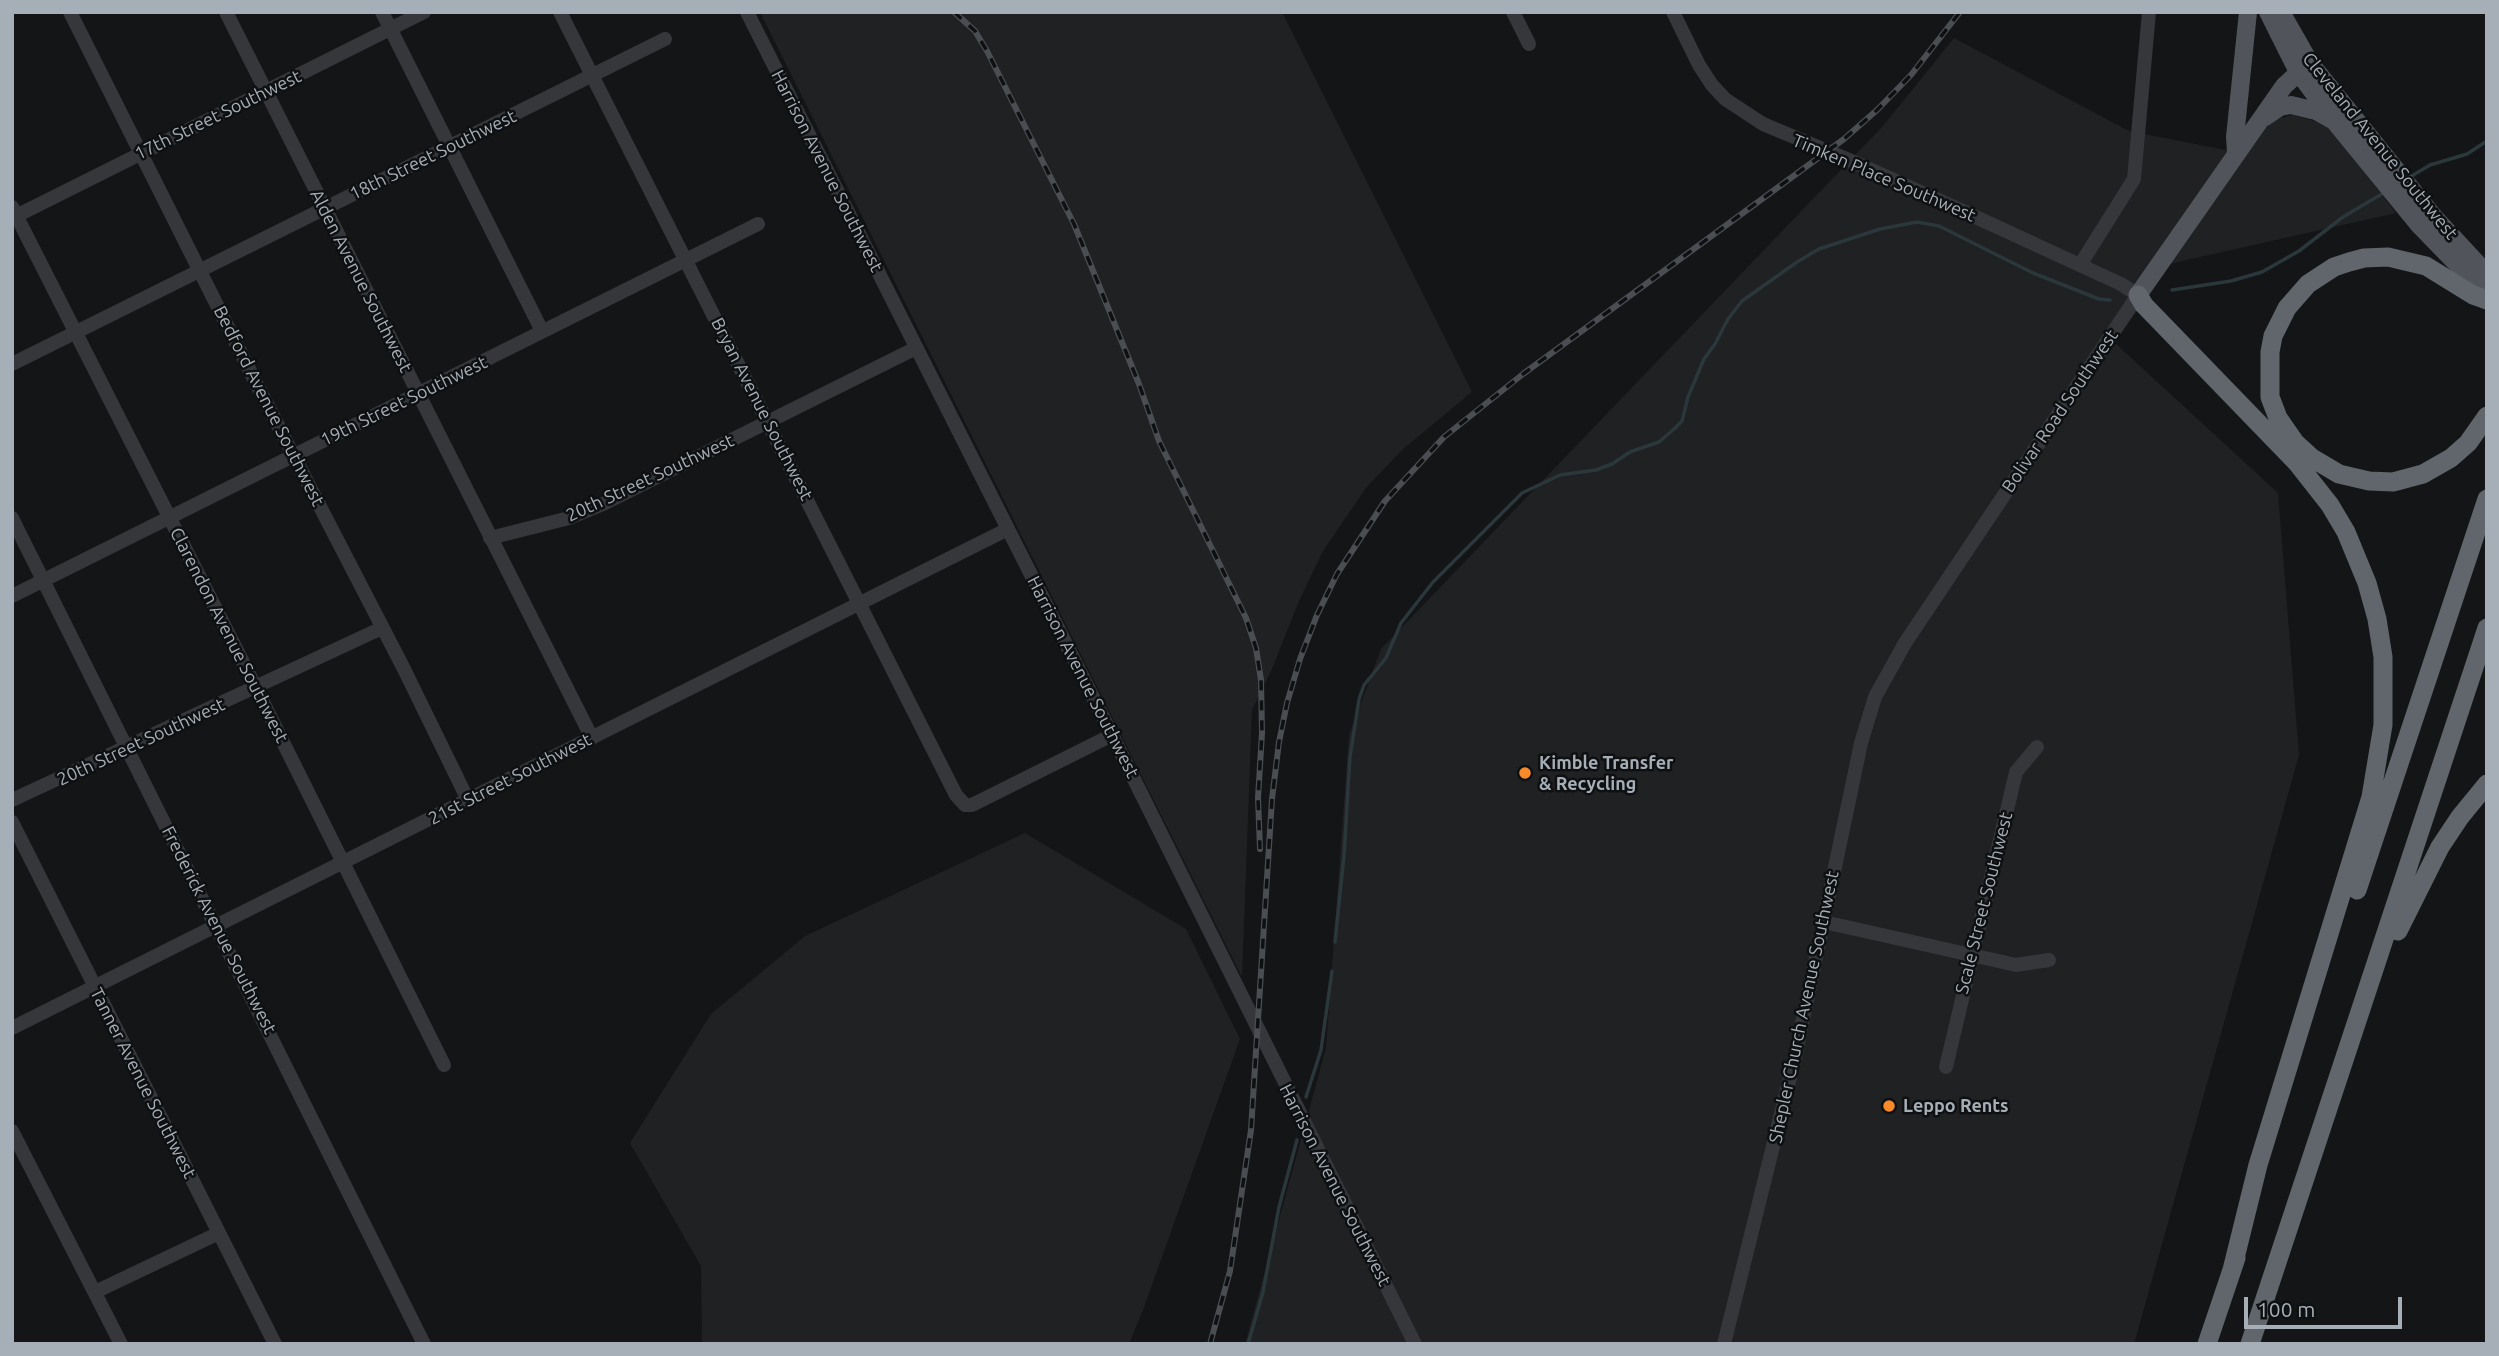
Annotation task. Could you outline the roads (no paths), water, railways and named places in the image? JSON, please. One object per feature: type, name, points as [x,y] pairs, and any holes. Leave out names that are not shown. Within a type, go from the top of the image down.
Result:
[{"type":"highway","points":[[2294,441],[2283,427],[2270,397],[2269,368],[2273,336],[2279,322],[2296,295],[2308,284],[2334,267],[2349,262],[2388,257],[2426,266],[2473,295],[2487,297]]},
{"type":"highway","points":[[2138,295],[2153,300],[2164,308],[2294,441],[2312,458],[2339,474],[2369,481],[2393,482],[2423,474],[2451,458],[2468,443],[2487,416]]},
{"type":"highway","points":[[2138,295],[2144,305],[2297,463],[2325,498],[2346,532],[2361,565],[2373,601],[2381,640],[2385,691],[2384,725],[2371,797],[2258,1165],[2232,1269]]},
{"type":"highway","points":[[2207,1344],[2487,499]]},
{"type":"highway","points":[[2250,1344],[2487,628]]},
{"type":"highway","points":[[2294,1210],[2316,1169],[2382,973],[2408,908],[2440,847],[2487,784]]},
{"type":"main road","points":[[2236,152],[2235,137],[2248,12]]},
{"type":"main road","name":"Cleveland Avenue Southwest","points":[[2268,12],[2304,67],[2335,122],[2439,248],[2487,297]]},
{"type":"main road","name":"Cleveland Avenue Southwest","points":[[2281,12],[2304,67],[2487,274]]},
{"type":"main road","name":"Bolivar Road Southwest","points":[[2138,295],[2284,86],[2304,67]]},
{"type":"main road","points":[[2260,122],[2274,111],[2291,105],[2316,111],[2335,122]]},
{"type":"street","name":"Bedford Avenue Southwest","points":[[69,12],[468,800]]},
{"type":"street","name":"Alden Avenue Southwest","points":[[226,12],[592,738]]},
{"type":"street","points":[[382,12],[542,331]]},
{"type":"street","name":"17th Street Southwest","points":[[14,214],[141,154],[424,12]]},
{"type":"street","name":"Bryan Avenue Southwest","points":[[561,12],[956,795],[965,805],[972,805],[1112,734]]},
{"type":"street","name":"Harrison Avenue Southwest","points":[[747,12],[1112,734],[1415,1344]]},
{"type":"street","points":[[1513,12],[1529,44]]},
{"type":"street","name":"Timken Place Southwest","points":[[1674,12],[1699,65],[1712,85],[1725,99],[1772,130],[1849,160],[2121,284],[2138,295]]},
{"type":"street","points":[[2080,265],[2134,179],[2149,12]]},
{"type":"street","name":"18th Street Southwest","points":[[12,364],[665,39]]},
{"type":"street","name":"Clarendon Avenue Southwest","points":[[14,214],[256,688],[444,1065]]},
{"type":"street","name":"19th Street Southwest","points":[[12,596],[758,224]]},
{"type":"street","name":"Bolivar Road Southwest","points":[[1887,673],[2138,295]]},
{"type":"street","name":"20th Street Southwest","points":[[490,538],[569,518],[592,509],[916,348]]},
{"type":"street","name":"Frederick Avenue Southwest","points":[[12,518],[424,1344]]},
{"type":"street","name":"21st Street Southwest","points":[[12,1028],[1008,529]]},
{"type":"street","name":"20th Street Southwest","points":[[12,800],[382,628]]},
{"type":"street","name":"Shepler Church Avenue Southwest","points":[[1724,1344],[1783,1107],[1861,743],[1869,714],[1887,673]]},
{"type":"street","name":"Scale Street Southwest","points":[[1946,1067],[2017,772],[2037,747]]},
{"type":"street","name":"Tanner Avenue Southwest","points":[[12,822],[275,1344]]},
{"type":"street","points":[[1824,922],[2016,965],[2049,960]]},
{"type":"street","points":[[12,1130],[121,1344]]},
{"type":"street","points":[[95,1292],[219,1233]]},
{"type":"waterway","points":[[2410,177],[2430,165],[2467,154],[2487,141]]},
{"type":"waterway","points":[[2172,290],[2231,281],[2262,272],[2299,251],[2343,217],[2385,192]]},
{"type":"waterway","points":[[1335,942],[1350,757],[1359,699],[1364,685],[1386,658],[1401,623],[1433,582],[1522,493],[1560,475],[1596,470],[1612,464],[1630,452],[1659,442],[1674,429],[1682,421],[1688,397],[1704,359],[1742,301],[1819,249],[1880,229],[1917,222],[1939,226],[2033,273],[2099,299],[2110,300]]},
{"type":"waterway","points":[[1306,1097],[1321,1050],[1332,971]]},
{"type":"waterway","points":[[1248,1344],[1263,1292],[1279,1207],[1297,1140]]},
{"type":"railway","points":[[954,12],[975,31],[987,51],[1074,224],[1139,384],[1159,441],[1246,618],[1256,648],[1261,680],[1262,733],[1258,798],[1260,849]]},
{"type":"railway","points":[[1210,1344],[1230,1271],[1251,1130],[1272,799],[1279,742],[1300,659],[1337,574],[1385,501],[1444,437],[1523,374],[1844,139],[1911,75],[1960,12]]},
{"type":"place","name":"Kimble Transfer & Recycling","points":[[1525,773]]},
{"type":"place","name":"Leppo Rents","points":[[1889,1106]]}]
